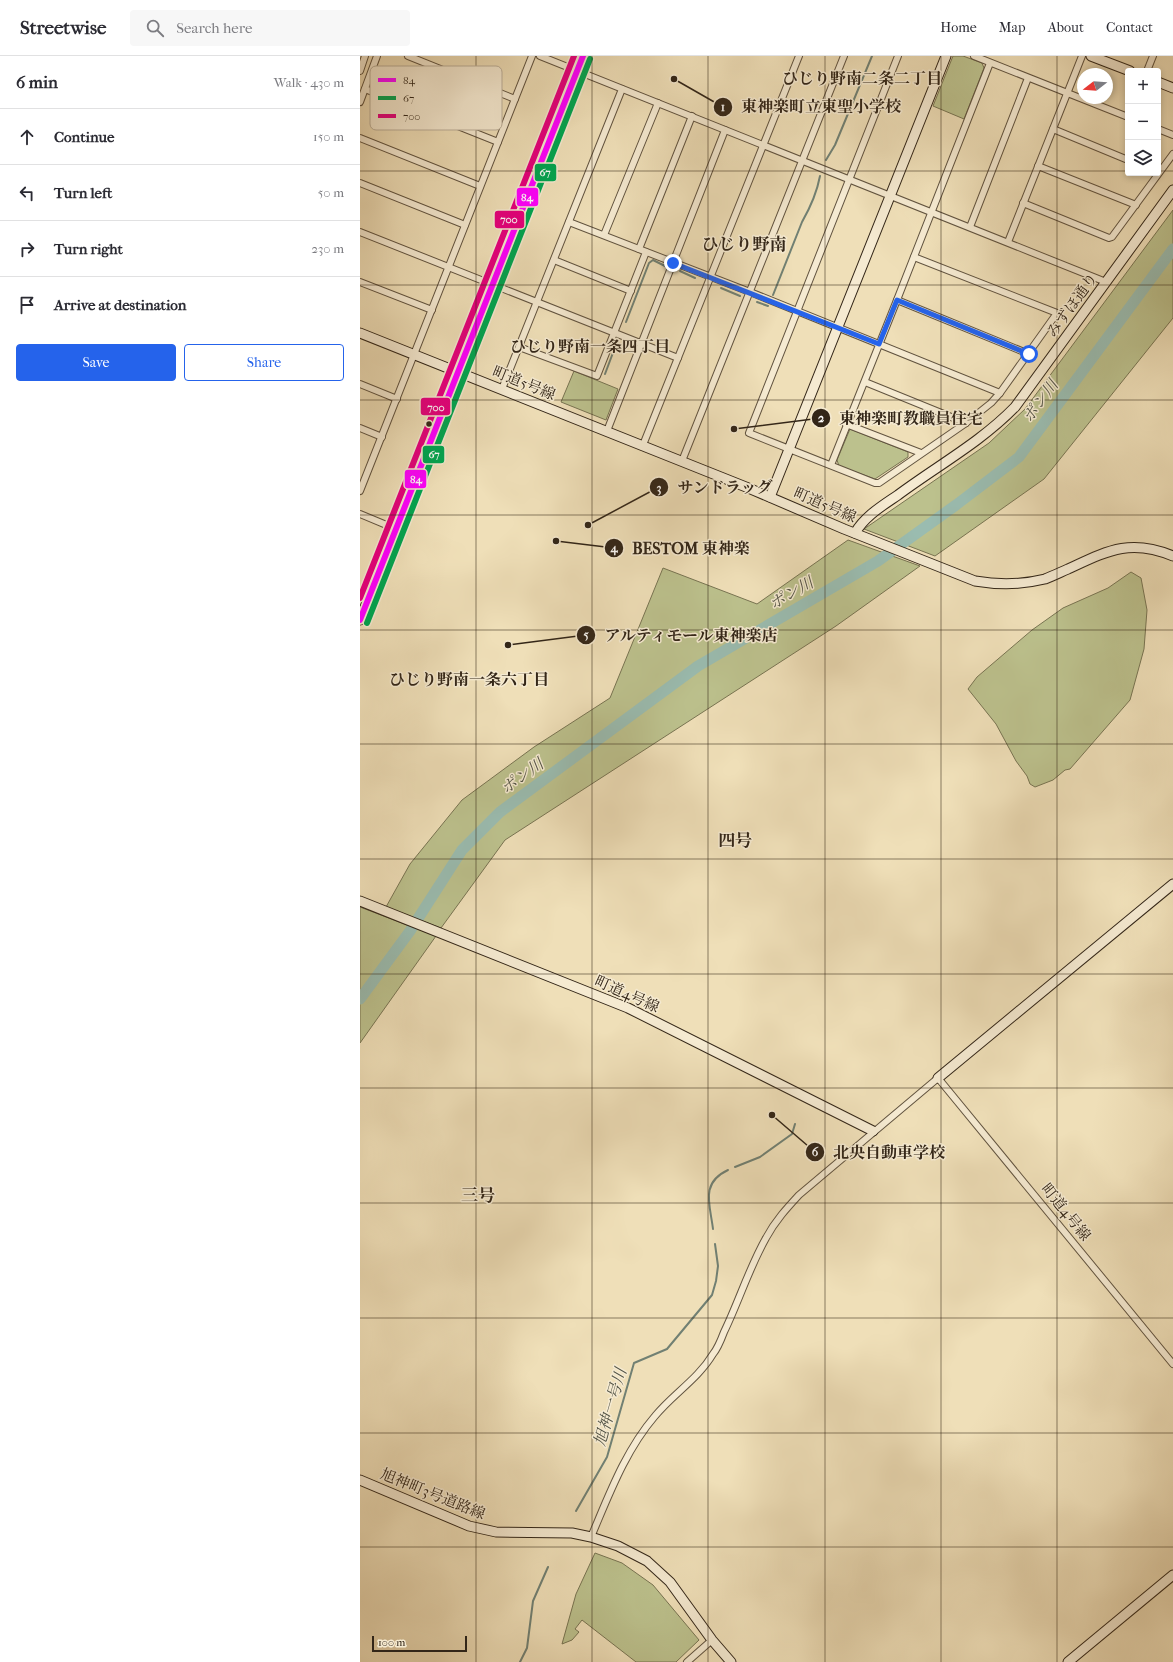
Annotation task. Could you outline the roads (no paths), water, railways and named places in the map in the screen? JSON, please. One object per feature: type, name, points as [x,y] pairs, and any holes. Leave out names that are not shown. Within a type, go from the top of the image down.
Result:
[{"type":"street","points":[[360,71],[366,56]]},
{"type":"street","points":[[373,66],[377,56]]},
{"type":"street","points":[[408,56],[433,66]]},
{"type":"street","points":[[360,491],[532,56]]},
{"type":"street","points":[[540,56],[802,161],[849,178],[1106,282]]},
{"type":"street","points":[[360,620],[583,56]]},
{"type":"street","points":[[643,445],[799,56]]},
{"type":"street","points":[[682,461],[844,56]]},
{"type":"street","points":[[898,56],[749,433],[875,483],[880,483],[966,423],[991,403],[1029,354],[1057,313],[914,257]]},
{"type":"street","points":[[770,496],[946,56]]},
{"type":"street","points":[[974,56],[1125,116]]},
{"type":"street","points":[[1008,242],[1082,56]]},
{"type":"street","points":[[1091,56],[1101,58],[1125,69]]},
{"type":"street","points":[[1148,68],[1152,56]]},
{"type":"street","points":[[830,465],[865,382],[990,63]]},
{"type":"street","points":[[360,102],[370,75]]},
{"type":"street","points":[[970,227],[1028,78]]},
{"type":"street","points":[[1161,83],[1173,88]]},
{"type":"street","points":[[365,89],[370,91]]},
{"type":"street","points":[[502,389],[622,89]]},
{"type":"street","points":[[502,94],[515,99]]},
{"type":"street","points":[[604,235],[658,103]]},
{"type":"street","points":[[639,249],[692,116]]},
{"type":"street","points":[[468,130],[498,142]]},
{"type":"street","points":[[607,431],[725,130]]},
{"type":"street","points":[[1053,130],[1125,159]]},
{"type":"street","points":[[1161,130],[1173,135]]},
{"type":"street","points":[[360,138],[480,186]]},
{"type":"street","points":[[1161,168],[1173,154]]},
{"type":"street","points":[[1038,166],[1136,205]]},
{"type":"street","points":[[1023,203],[1109,238],[1112,237],[1136,205],[1155,176]]},
{"type":"street","points":[[360,183],[465,225]]},
{"type":"street","name":"みずほ通り","points":[[855,533],[864,519],[1000,423],[1015,407],[1173,190]]},
{"type":"street","points":[[569,222],[750,292],[796,312],[1000,393]]},
{"type":"street","points":[[360,232],[678,358]]},
{"type":"street","points":[[519,347],[597,376],[646,252]]},
{"type":"street","points":[[554,260],[631,290]]},
{"type":"street","points":[[360,282],[432,310]]},
{"type":"street","points":[[897,300],[1029,354]]},
{"type":"street","name":"町道5号線","points":[[360,333],[770,496],[855,533],[975,581],[997,584],[1022,584],[1047,578],[1111,550],[1135,546],[1162,551],[1173,556]]},
{"type":"street","points":[[865,382],[966,423]]},
{"type":"street","points":[[360,384],[397,399]]},
{"type":"street","points":[[846,424],[921,453]]},
{"type":"street","points":[[360,428],[382,437]]},
{"type":"street","points":[[360,470],[367,473]]},
{"type":"street","points":[[360,514],[396,529]]},
{"type":"street","points":[[591,1537],[623,1464],[640,1435],[655,1415],[696,1376],[714,1354],[766,1237],[780,1215],[799,1195],[873,1131],[1173,884]]},
{"type":"street","name":"町道4号線","points":[[360,901],[628,1008],[873,1131]]},
{"type":"street","name":"町道4号線","points":[[938,1078],[1173,1364]]},
{"type":"street","name":"旭神町3号道路線","points":[[360,1480],[476,1528],[496,1532],[572,1533],[591,1537],[618,1546],[647,1561],[670,1582],[712,1640],[731,1662]]},
{"type":"street","points":[[1068,1662],[1173,1575]]},
{"type":"street","points":[[687,1662],[712,1640]]},
{"type":"waterway","points":[[826,160],[835,145],[872,56]]},
{"type":"waterway","points":[[773,295],[802,222],[813,200],[820,176]]},
{"type":"waterway","name":"ポン川","points":[[360,999],[410,931],[462,850],[500,812],[698,666],[878,561],[956,505],[1019,457],[1173,249]]},
{"type":"waterway","points":[[626,322],[649,263],[653,260],[665,266]]},
{"type":"waterway","points":[[680,271],[695,278]]},
{"type":"waterway","points":[[721,288],[740,296]]},
{"type":"waterway","points":[[757,302],[768,306]]},
{"type":"waterway","points":[[605,374],[614,350]]},
{"type":"waterway","name":"旭神一号川","points":[[735,1167],[760,1157],[792,1134],[795,1124]]},
{"type":"waterway","name":"旭神一号川","points":[[713,1229],[709,1203],[710,1188],[713,1181],[719,1175],[728,1170]]},
{"type":"waterway","name":"旭神一号川","points":[[576,1511],[607,1457],[634,1363],[667,1349],[712,1295],[718,1266],[715,1244]]},
{"type":"waterway","name":"旭神一号川","points":[[520,1662],[527,1648],[533,1601],[548,1567]]},
{"type":"place","name":"東神楽町立東聖小学校","points":[[674,79]]},
{"type":"place","name":"東神楽町教職員住宅","points":[[734,429]]},
{"type":"place","name":"サンドラッグ","points":[[588,525]]},
{"type":"place","name":"BESTOM 東神楽","points":[[556,541]]},
{"type":"place","name":"アルティモール東神楽店","points":[[508,645]]},
{"type":"place","name":"北央自動車学校","points":[[772,1115]]},
{"type":"district","name":"ひじり野南二条二丁目","points":[[862,78]]},
{"type":"district","name":"ひじり野南","points":[[744,244]]},
{"type":"district","name":"ひじり野南一条四丁目","points":[[590,346]]},
{"type":"district","name":"ひじり野南一条六丁目","points":[[469,679]]},
{"type":"district","name":"四号","points":[[735,840]]},
{"type":"district","name":"三号","points":[[478,1195]]}]
